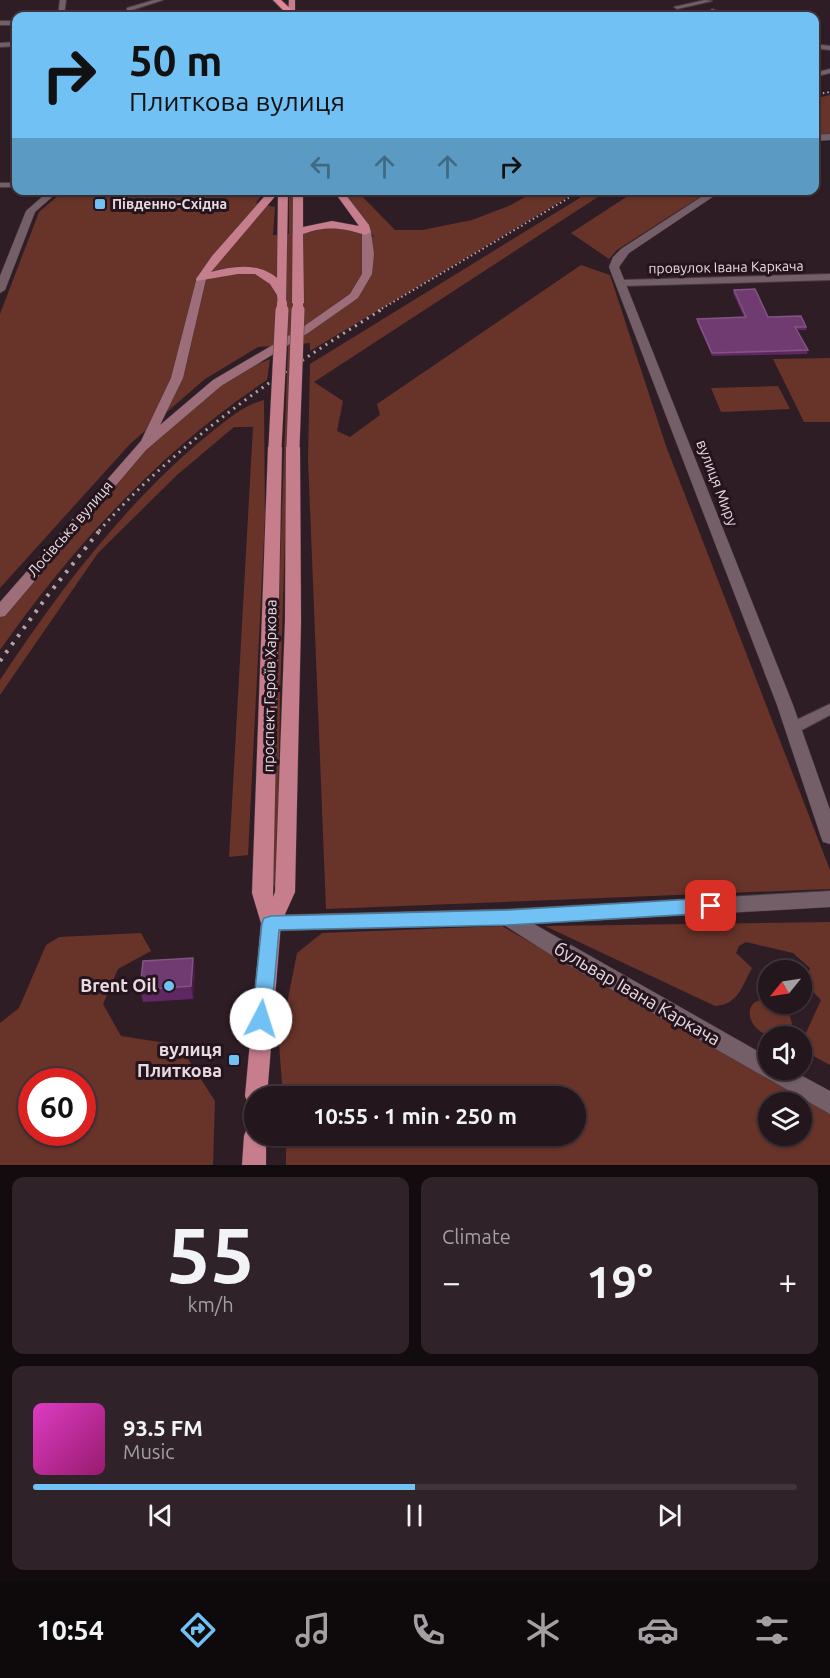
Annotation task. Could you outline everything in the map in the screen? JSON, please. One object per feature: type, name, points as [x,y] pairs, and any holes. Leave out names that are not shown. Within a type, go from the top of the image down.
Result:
[{"type":"highway","points":[[277,0],[288,12]]},
{"type":"main road","points":[[141,447],[177,378],[201,279],[216,258],[272,195]]},
{"type":"main road","points":[[282,299],[283,195]]},
{"type":"main road","points":[[298,195],[298,232],[321,224],[334,223],[350,225],[366,232]]},
{"type":"main road","points":[[141,447],[217,383],[304,332],[354,296],[367,274],[369,254],[365,227],[341,195]]},
{"type":"main road","name":"проспект Героїв Харкова","points":[[257,1086],[271,923],[285,892],[293,621],[293,447],[298,232]]},
{"type":"main road","points":[[201,279],[246,270],[267,275],[282,299]]},
{"type":"main road","name":"проспект Героїв Харкова","points":[[271,923],[262,893],[275,447],[282,299]]},
{"type":"main road","name":"Лосівська вулиця","points":[[0,612],[141,447]]},
{"type":"main road","points":[[254,1165],[255,1146]]},
{"type":"street","points":[[129,12],[129,9],[160,0]]},
{"type":"street","points":[[676,7],[709,1]]},
{"type":"street","points":[[0,290],[31,211],[50,195]]},
{"type":"street","name":"вулиця Миру","points":[[712,195],[617,259],[614,267],[793,728],[830,837]]},
{"type":"street","name":"провулок Івана Каркача","points":[[622,283],[830,277]]},
{"type":"street","points":[[793,728],[830,709]]},
{"type":"street","points":[[271,923],[507,917],[830,899]]},
{"type":"street","name":"бульвар Івана Каркача","points":[[507,917],[563,952],[758,1063]]},
{"type":"street","name":"бульвар Івана Каркача","points":[[789,1080],[830,1103]]},
{"type":"shaded area","points":[[830,95],[830,134],[819,135],[819,98]]},
{"type":"shaded area","points":[[59,195],[261,195],[256,203],[275,207],[273,235],[289,234],[289,195],[292,195],[292,234],[335,227],[374,237],[346,195],[361,195],[395,230],[422,230],[472,220],[511,205],[528,195],[571,195],[310,351],[310,343],[291,345],[280,699],[277,886],[271,887],[275,700],[288,345],[258,347],[205,379],[130,444],[0,588],[0,314],[39,212]]},
{"type":"shaded area","points":[[585,195],[601,195],[314,382],[343,401],[337,431],[350,437],[380,415],[377,404],[581,265],[610,275],[666,446],[830,870],[830,889],[326,909],[308,458],[310,364]]},
{"type":"shaded area","points":[[629,195],[703,195],[617,250],[609,259],[571,233]]},
{"type":"shaded area","points":[[830,358],[830,422],[804,422],[773,359]]},
{"type":"shaded area","points":[[270,359],[267,380],[228,407],[191,437],[121,502],[58,574],[0,650],[0,618],[59,542],[129,464],[218,386],[248,368]]},
{"type":"shaded area","points":[[778,386],[790,409],[721,412],[711,388]]},
{"type":"shaded area","points":[[264,400],[265,518],[248,855],[229,857],[253,427],[234,427],[177,475],[98,553],[0,695],[0,680],[72,579],[98,546],[153,485],[232,416]]},
{"type":"shaded area","points":[[830,922],[830,1065],[812,1055],[812,1026],[809,1026],[821,1000],[812,991],[812,960],[801,960],[793,953],[746,942],[739,946],[736,953],[752,968],[734,998],[723,1005],[715,1006],[545,926]]},
{"type":"shaded area","points":[[502,926],[758,1072],[758,1080],[772,1080],[793,1092],[758,1092],[758,1146],[812,1146],[812,1103],[830,1113],[830,1165],[286,1165],[286,1146],[586,1146],[586,1086],[282,1086],[279,1044],[297,953],[322,933]]},
{"type":"shaded area","points":[[141,933],[151,951],[118,969],[103,1004],[121,1036],[179,1045],[215,1101],[213,1165],[0,1165],[0,1023],[19,1008],[46,945],[59,937]]},
{"type":"shaded area","points":[[757,1001],[758,1014],[790,1014],[791,1026],[758,1026],[758,1029],[752,1021],[750,1013],[751,1006]]},
{"type":"building","points":[[755,289],[768,317],[801,316],[806,327],[795,327],[808,350],[712,353],[697,319],[746,317],[734,290]]},
{"type":"building","points":[[193,958],[191,986],[140,990],[143,961]]},
{"type":"railway","points":[[819,94],[830,92]]},
{"type":"railway","points":[[378,311],[574,195]]},
{"type":"railway","points":[[99,531],[162,467],[231,410],[305,358],[381,310]]},
{"type":"railway","points":[[0,661],[48,595],[100,530]]},
{"type":"place","name":"Південно-Східна","points":[[100,204]]},
{"type":"place","name":"Brent Oil","points":[[169,986]]},
{"type":"place","name":"вулиця Плиткова","points":[[234,1060]]},
{"type":"route","points":[[261,1019],[271,923],[507,917],[711,906]]}]
